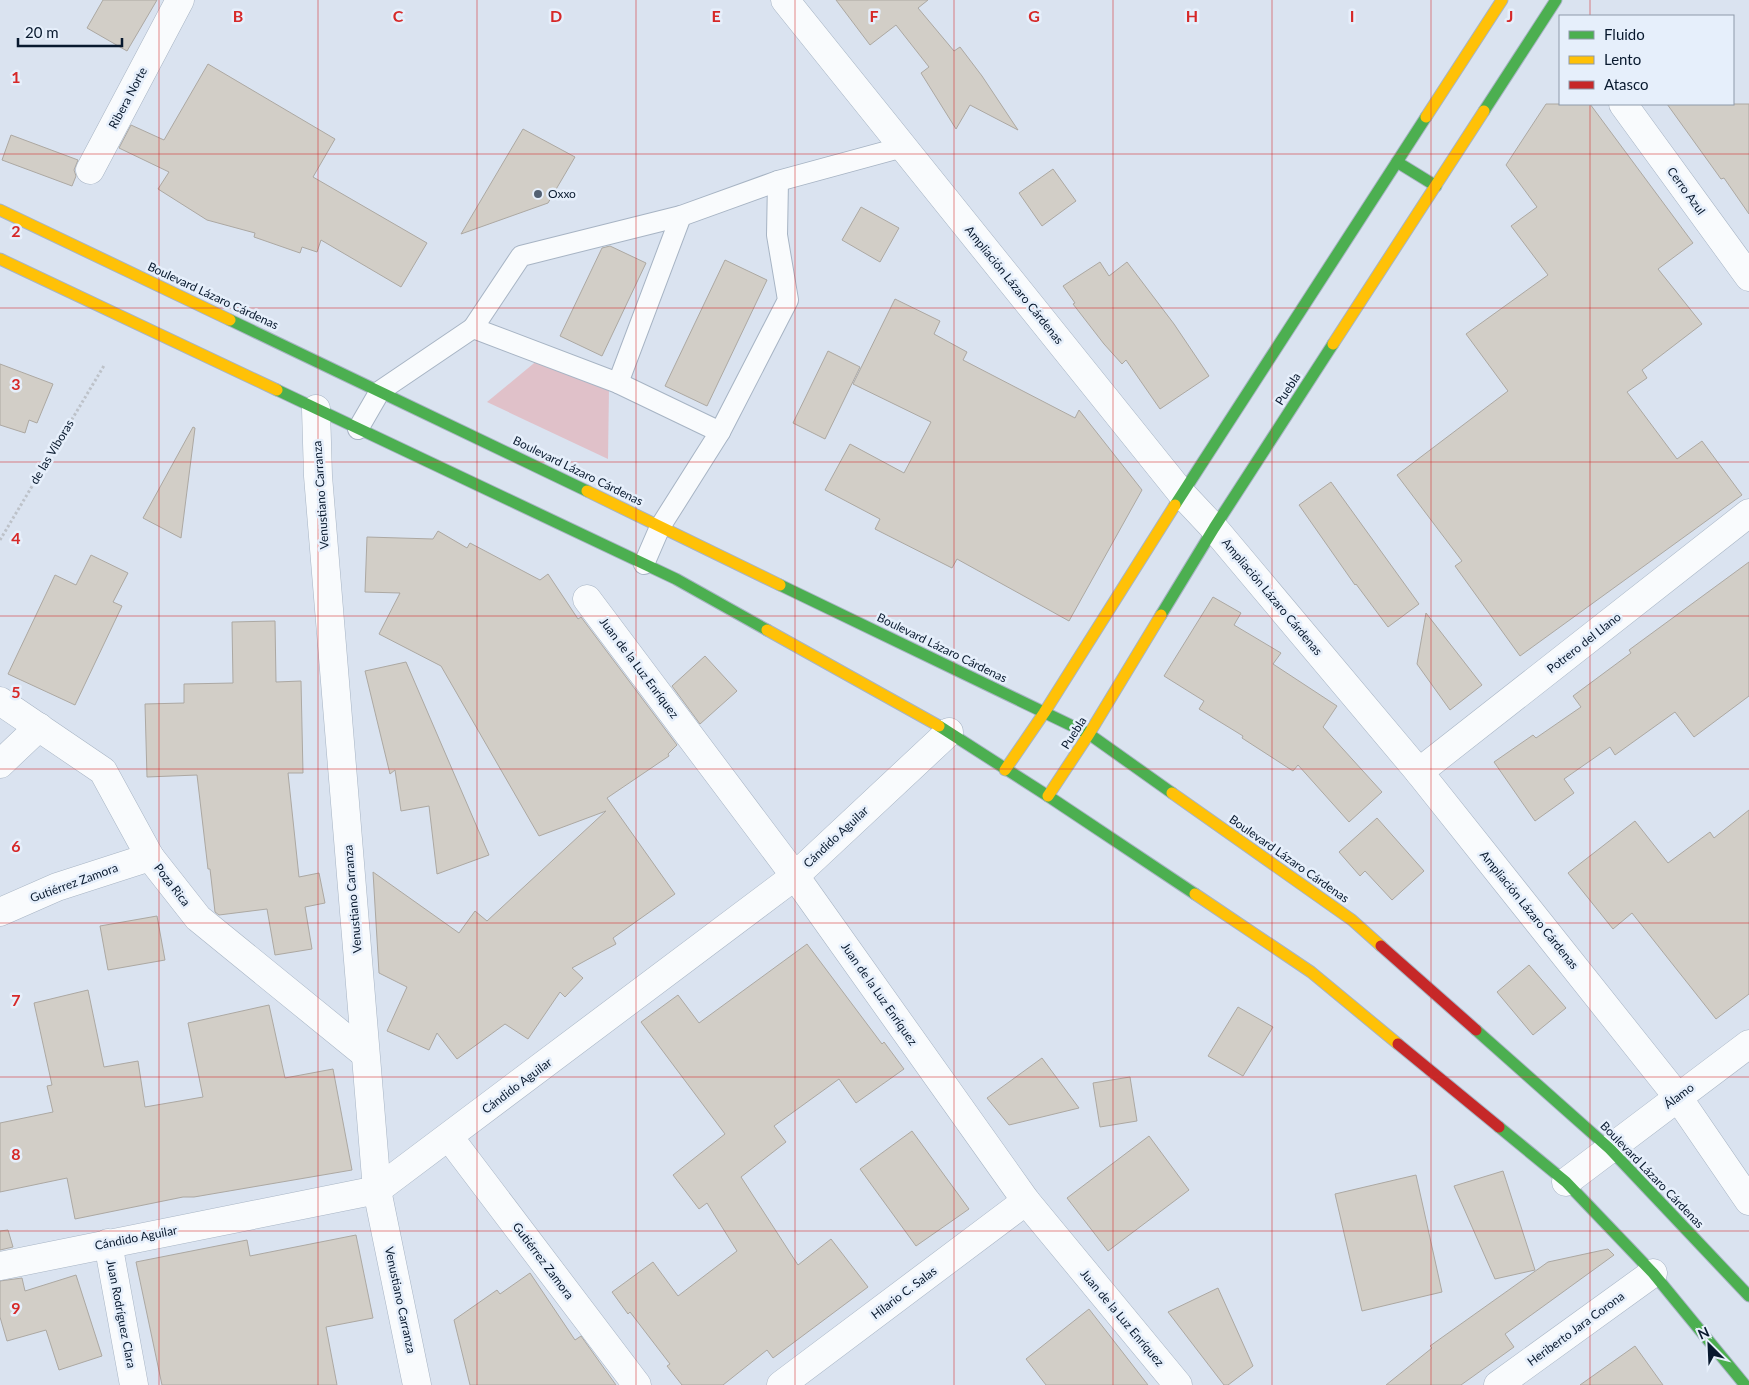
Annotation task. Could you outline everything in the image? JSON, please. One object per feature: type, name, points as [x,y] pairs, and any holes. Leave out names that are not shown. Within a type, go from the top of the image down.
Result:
[{"type":"main road","points":[[1005,770],[1044,713],[1182,494],[1502,0]]},
{"type":"main road","name":"Puebla","points":[[1048,796],[1090,734],[1214,528],[1554,6]]},
{"type":"main road","points":[[1397,162],[1436,186]]},
{"type":"main road","name":"Boulevard Lázaro Cárdenas","points":[[0,210],[380,391],[1090,734],[1352,920],[1610,1149],[1749,1296]]},
{"type":"main road","points":[[0,259],[676,579],[948,732],[1048,796],[1311,972],[1566,1182],[1653,1273],[1745,1385]]},
{"type":"street","name":"Ribera Norte","points":[[90,170],[180,0]]},
{"type":"street","name":"Ampliación Lázaro Cárdenas","points":[[785,0],[1182,494],[1214,528],[1419,772],[1677,1096],[1749,1201]]},
{"type":"street","name":"Cerro Azul","points":[[1624,105],[1749,277]]},
{"type":"street","name":"Venustiano Carranza","points":[[316,409],[318,476],[377,1190],[417,1385]]},
{"type":"street","name":"Potrero del Llano","points":[[1419,772],[1749,513]]},
{"type":"street","name":"Juan de la Luz Enríquez","points":[[587,599],[795,876],[1026,1201],[1178,1385]]},
{"type":"street","name":"Poza Rica","points":[[0,701],[103,771],[150,857],[198,918],[365,1054]]},
{"type":"street","points":[[0,764],[38,727]]},
{"type":"street","name":"Cándido Aguilar","points":[[0,1266],[377,1190],[795,876],[948,732]]},
{"type":"street","name":"Gutiérrez Zamora","points":[[0,912],[57,887],[150,857]]},
{"type":"street","name":"Álamo","points":[[1566,1182],[1677,1096],[1749,1044]]},
{"type":"street","name":"Gutiérrez Zamora","points":[[449,1137],[637,1385]]},
{"type":"street","name":"Hilario C. Salas","points":[[782,1385],[1026,1201]]},
{"type":"street","name":"Juan Rodríguez Clara","points":[[108,1244],[134,1385]]},
{"type":"street","name":"Heriberto Jara Corona","points":[[1498,1385],[1653,1273]]},
{"type":"lane","points":[[358,429],[380,391],[473,328],[521,256],[680,216],[778,181],[903,147]]},
{"type":"lane","points":[[644,564],[660,527],[720,432],[788,300],[776,235],[778,181]]},
{"type":"lane","points":[[618,384],[680,216]]},
{"type":"lane","points":[[473,328],[618,384],[720,432]]},
{"type":"path","name":"de las Víboras","points":[[0,540],[105,364]]},
{"type":"shaded area","points":[[539,359],[609,388],[608,459],[487,402]]},
{"type":"building","points":[[103,0],[157,0],[127,51],[87,28]]},
{"type":"building","points":[[836,0],[928,0],[918,8],[954,51],[960,47],[1018,130],[970,105],[956,129],[921,73],[929,67],[896,25],[870,45]]},
{"type":"building","points":[[208,64],[335,139],[313,177],[427,243],[401,287],[321,240],[317,252],[302,247],[300,253],[254,237],[255,233],[207,220],[158,189],[169,172],[119,148],[131,125],[164,140]]},
{"type":"building","points":[[1546,104],[1591,105],[1693,243],[1658,269],[1702,324],[1642,370],[1647,378],[1627,392],[1677,459],[1702,441],[1742,495],[1520,656],[1455,566],[1462,561],[1397,475],[1508,391],[1466,334],[1548,275],[1511,226],[1537,207],[1506,165]]},
{"type":"building","points":[[1749,104],[1749,214],[1724,178],[1721,179],[1668,105]]},
{"type":"building","points":[[523,129],[575,157],[548,203],[461,234]]},
{"type":"building","points":[[11,135],[78,160],[74,170],[76,176],[72,186],[2,160]]},
{"type":"building","points":[[1053,169],[1076,201],[1042,226],[1019,193]]},
{"type":"building","points":[[861,207],[899,228],[880,262],[842,240]]},
{"type":"building","points":[[610,246],[646,263],[602,356],[560,336],[602,248]]},
{"type":"building","points":[[725,260],[767,280],[707,406],[665,386]]},
{"type":"building","points":[[1100,262],[1109,276],[1127,262],[1174,324],[1209,376],[1160,409],[1126,360],[1122,364],[1104,344],[1073,304],[1075,303],[1063,286]]},
{"type":"building","points":[[895,299],[940,321],[934,334],[967,352],[963,360],[1075,418],[1079,410],[1142,490],[1069,621],[957,559],[952,568],[875,529],[880,519],[825,490],[850,444],[904,473],[931,422],[853,384]]},
{"type":"building","points":[[828,351],[860,367],[825,439],[793,423]]},
{"type":"building","points":[[0,364],[53,384],[37,423],[29,420],[25,433],[0,425]]},
{"type":"building","points":[[193,427],[195,428],[181,538],[143,518]]},
{"type":"building","points":[[1331,482],[1419,604],[1388,627],[1355,585],[1299,505]]},
{"type":"building","points":[[438,531],[467,548],[470,543],[540,580],[548,574],[578,619],[581,617],[677,745],[668,754],[669,756],[607,798],[675,894],[613,938],[616,944],[572,968],[583,978],[565,997],[560,992],[528,1039],[505,1024],[457,1059],[437,1033],[429,1050],[387,1031],[407,987],[379,973],[373,872],[459,933],[475,911],[487,921],[606,811],[539,836],[441,666],[379,634],[400,593],[365,592],[367,537],[433,539]]},
{"type":"building","points":[[91,555],[128,573],[113,602],[122,606],[75,705],[8,674],[55,575],[76,585]]},
{"type":"building","points":[[1749,562],[1749,696],[1694,737],[1675,712],[1615,755],[1610,747],[1564,779],[1574,793],[1535,821],[1494,762],[1533,735],[1536,738],[1581,707],[1573,696],[1631,653],[1629,650]]},
{"type":"building","points":[[1213,597],[1241,613],[1234,625],[1281,653],[1273,664],[1337,706],[1323,727],[1382,792],[1349,822],[1298,765],[1293,771],[1242,738],[1243,736],[1199,709],[1204,701],[1164,676]]},
{"type":"building","points":[[1426,613],[1482,685],[1450,710],[1417,664]]},
{"type":"building","points":[[275,621],[276,682],[301,681],[303,773],[288,773],[299,877],[319,873],[325,903],[305,907],[312,949],[275,955],[267,909],[219,915],[215,912],[197,775],[147,777],[145,704],[184,703],[184,684],[233,683],[232,622]]},
{"type":"building","points":[[705,656],[737,691],[700,724],[672,686]]},
{"type":"building","points":[[406,662],[489,855],[437,874],[429,806],[401,811],[395,770],[390,774],[365,671]]},
{"type":"building","points":[[1749,810],[1749,994],[1716,1019],[1632,913],[1613,929],[1568,873],[1635,821],[1668,863],[1710,832],[1714,838]]},
{"type":"building","points":[[1377,818],[1424,871],[1392,900],[1365,871],[1360,876],[1339,852]]},
{"type":"building","points":[[157,916],[165,960],[108,970],[100,926]]},
{"type":"building","points":[[807,944],[882,1044],[884,1042],[904,1069],[856,1103],[839,1079],[774,1126],[786,1142],[741,1177],[798,1265],[831,1239],[868,1287],[773,1358],[767,1350],[723,1385],[682,1385],[667,1366],[670,1364],[612,1292],[653,1262],[678,1296],[737,1251],[707,1203],[699,1209],[673,1175],[725,1134],[641,1022],[678,995],[699,1023]]},
{"type":"building","points":[[1529,965],[1566,1008],[1533,1035],[1497,992]]},
{"type":"building","points":[[88,990],[104,1067],[138,1061],[145,1107],[203,1097],[188,1023],[269,1005],[285,1078],[333,1069],[352,1170],[194,1197],[183,1197],[75,1219],[67,1178],[0,1192],[0,1123],[53,1112],[47,1086],[52,1085],[34,1003]]},
{"type":"building","points":[[1238,1007],[1273,1027],[1243,1076],[1208,1056]]},
{"type":"building","points":[[1042,1058],[1079,1108],[1009,1125],[987,1098]]},
{"type":"building","points":[[1130,1077],[1137,1121],[1100,1127],[1093,1083]]},
{"type":"building","points":[[912,1131],[969,1209],[916,1246],[860,1169]]},
{"type":"building","points":[[1149,1136],[1189,1190],[1108,1251],[1067,1198]]},
{"type":"building","points":[[1503,1171],[1535,1270],[1495,1279],[1454,1186]]},
{"type":"building","points":[[1416,1175],[1442,1292],[1362,1311],[1335,1194]]},
{"type":"building","points":[[8,1230],[13,1247],[0,1250],[0,1231]]},
{"type":"building","points":[[356,1235],[373,1318],[326,1327],[337,1385],[162,1385],[136,1262],[247,1240],[250,1256]]},
{"type":"building","points":[[1608,1249],[1614,1255],[1505,1334],[1514,1347],[1461,1385],[1386,1385],[1432,1348],[1430,1346],[1548,1262]]},
{"type":"building","points":[[530,1273],[575,1340],[581,1336],[616,1385],[470,1385],[454,1320],[497,1290],[500,1294]]},
{"type":"building","points":[[76,1275],[102,1356],[59,1370],[46,1330],[7,1341],[0,1317],[0,1281],[22,1278],[25,1291]]},
{"type":"building","points":[[1218,1288],[1253,1366],[1228,1385],[1224,1385],[1168,1312]]},
{"type":"building","points":[[1089,1309],[1148,1385],[1046,1385],[1026,1359]]},
{"type":"building","points":[[1635,1346],[1663,1385],[1580,1385]]},
{"type":"traffic: fast","points":[[1484,111],[1556,0]]},
{"type":"traffic: fast","points":[[1175,505],[1426,117]]},
{"type":"traffic: fast","points":[[1397,162],[1436,186]]},
{"type":"traffic: fast","points":[[230,320],[587,491]]},
{"type":"traffic: fast","points":[[1161,615],[1214,528],[1333,344]]},
{"type":"traffic: fast","points":[[277,390],[676,579],[767,630]]},
{"type":"traffic: fast","points":[[780,585],[1089,734],[1172,793]]},
{"type":"traffic: fast","points":[[939,726],[1195,894]]},
{"type":"traffic: fast","points":[[1476,1030],[1610,1149],[1749,1296]]},
{"type":"traffic: fast","points":[[1499,1127],[1566,1182],[1653,1273],[1745,1385]]},
{"type":"traffic: slow","points":[[1426,117],[1502,0]]},
{"type":"traffic: slow","points":[[1333,344],[1484,111]]},
{"type":"traffic: slow","points":[[0,210],[230,320]]},
{"type":"traffic: slow","points":[[0,259],[277,390]]},
{"type":"traffic: slow","points":[[587,491],[780,585]]},
{"type":"traffic: slow","points":[[1005,770],[1044,713],[1175,505]]},
{"type":"traffic: slow","points":[[1048,796],[1089,734],[1161,615]]},
{"type":"traffic: slow","points":[[767,630],[939,726]]},
{"type":"traffic: slow","points":[[1172,793],[1352,920],[1381,946]]},
{"type":"traffic: slow","points":[[1195,894],[1311,972],[1398,1044]]},
{"type":"traffic: jam","points":[[1381,946],[1476,1030]]},
{"type":"traffic: jam","points":[[1398,1044],[1499,1127]]},
{"type":"place","name":"Oxxo","points":[[538,194]]}]
